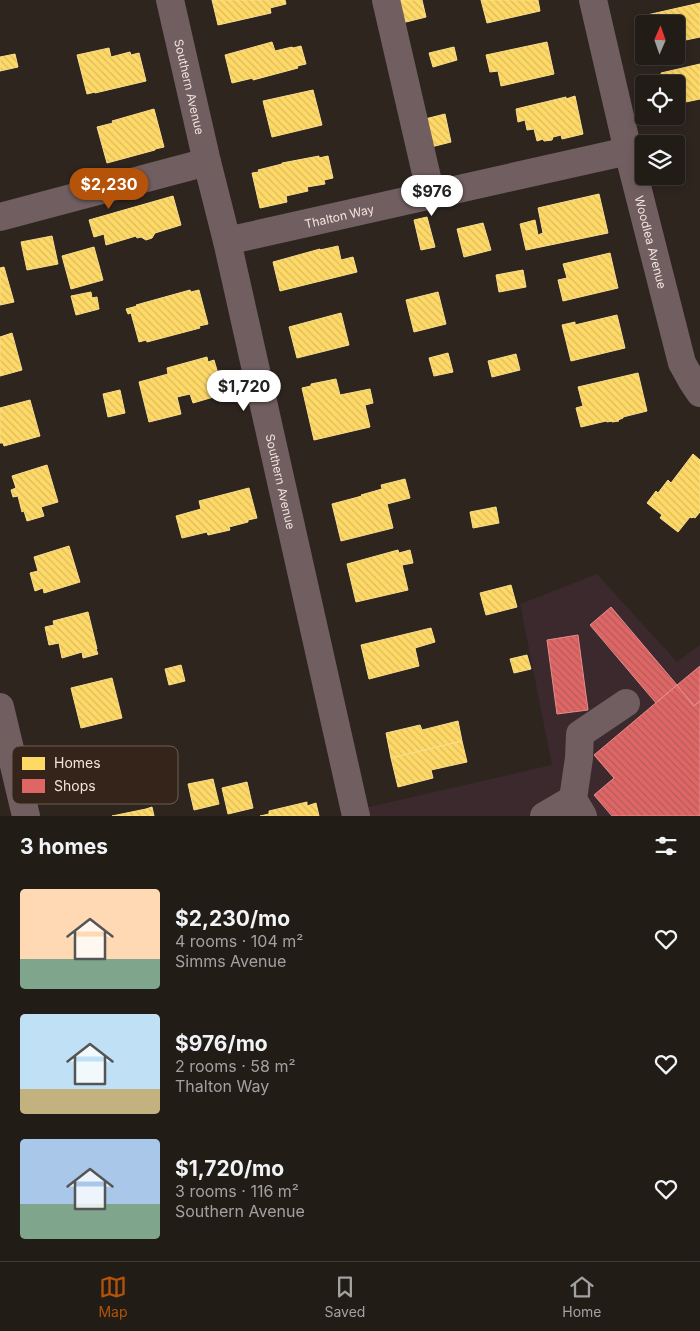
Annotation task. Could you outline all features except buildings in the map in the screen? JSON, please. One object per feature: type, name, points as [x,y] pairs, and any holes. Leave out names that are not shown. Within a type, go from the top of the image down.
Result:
[{"type":"street","name":"Southern Avenue","points":[[170,0],[227,241],[356,816]]},
{"type":"street","points":[[386,0],[431,195]]},
{"type":"street","name":"Woodlea Avenue","points":[[593,0],[628,151],[682,363],[700,393]]},
{"type":"street","name":"Thalton Way","points":[[227,241],[628,151]]},
{"type":"street","points":[[0,217],[207,162]]},
{"type":"street","points":[[544,816],[578,808],[580,734],[626,703]]},
{"type":"street","points":[[0,707],[12,757]]},
{"type":"shaded area","points":[[597,574],[677,662],[700,645],[700,816],[361,816],[360,809],[552,765],[520,604]]}]
